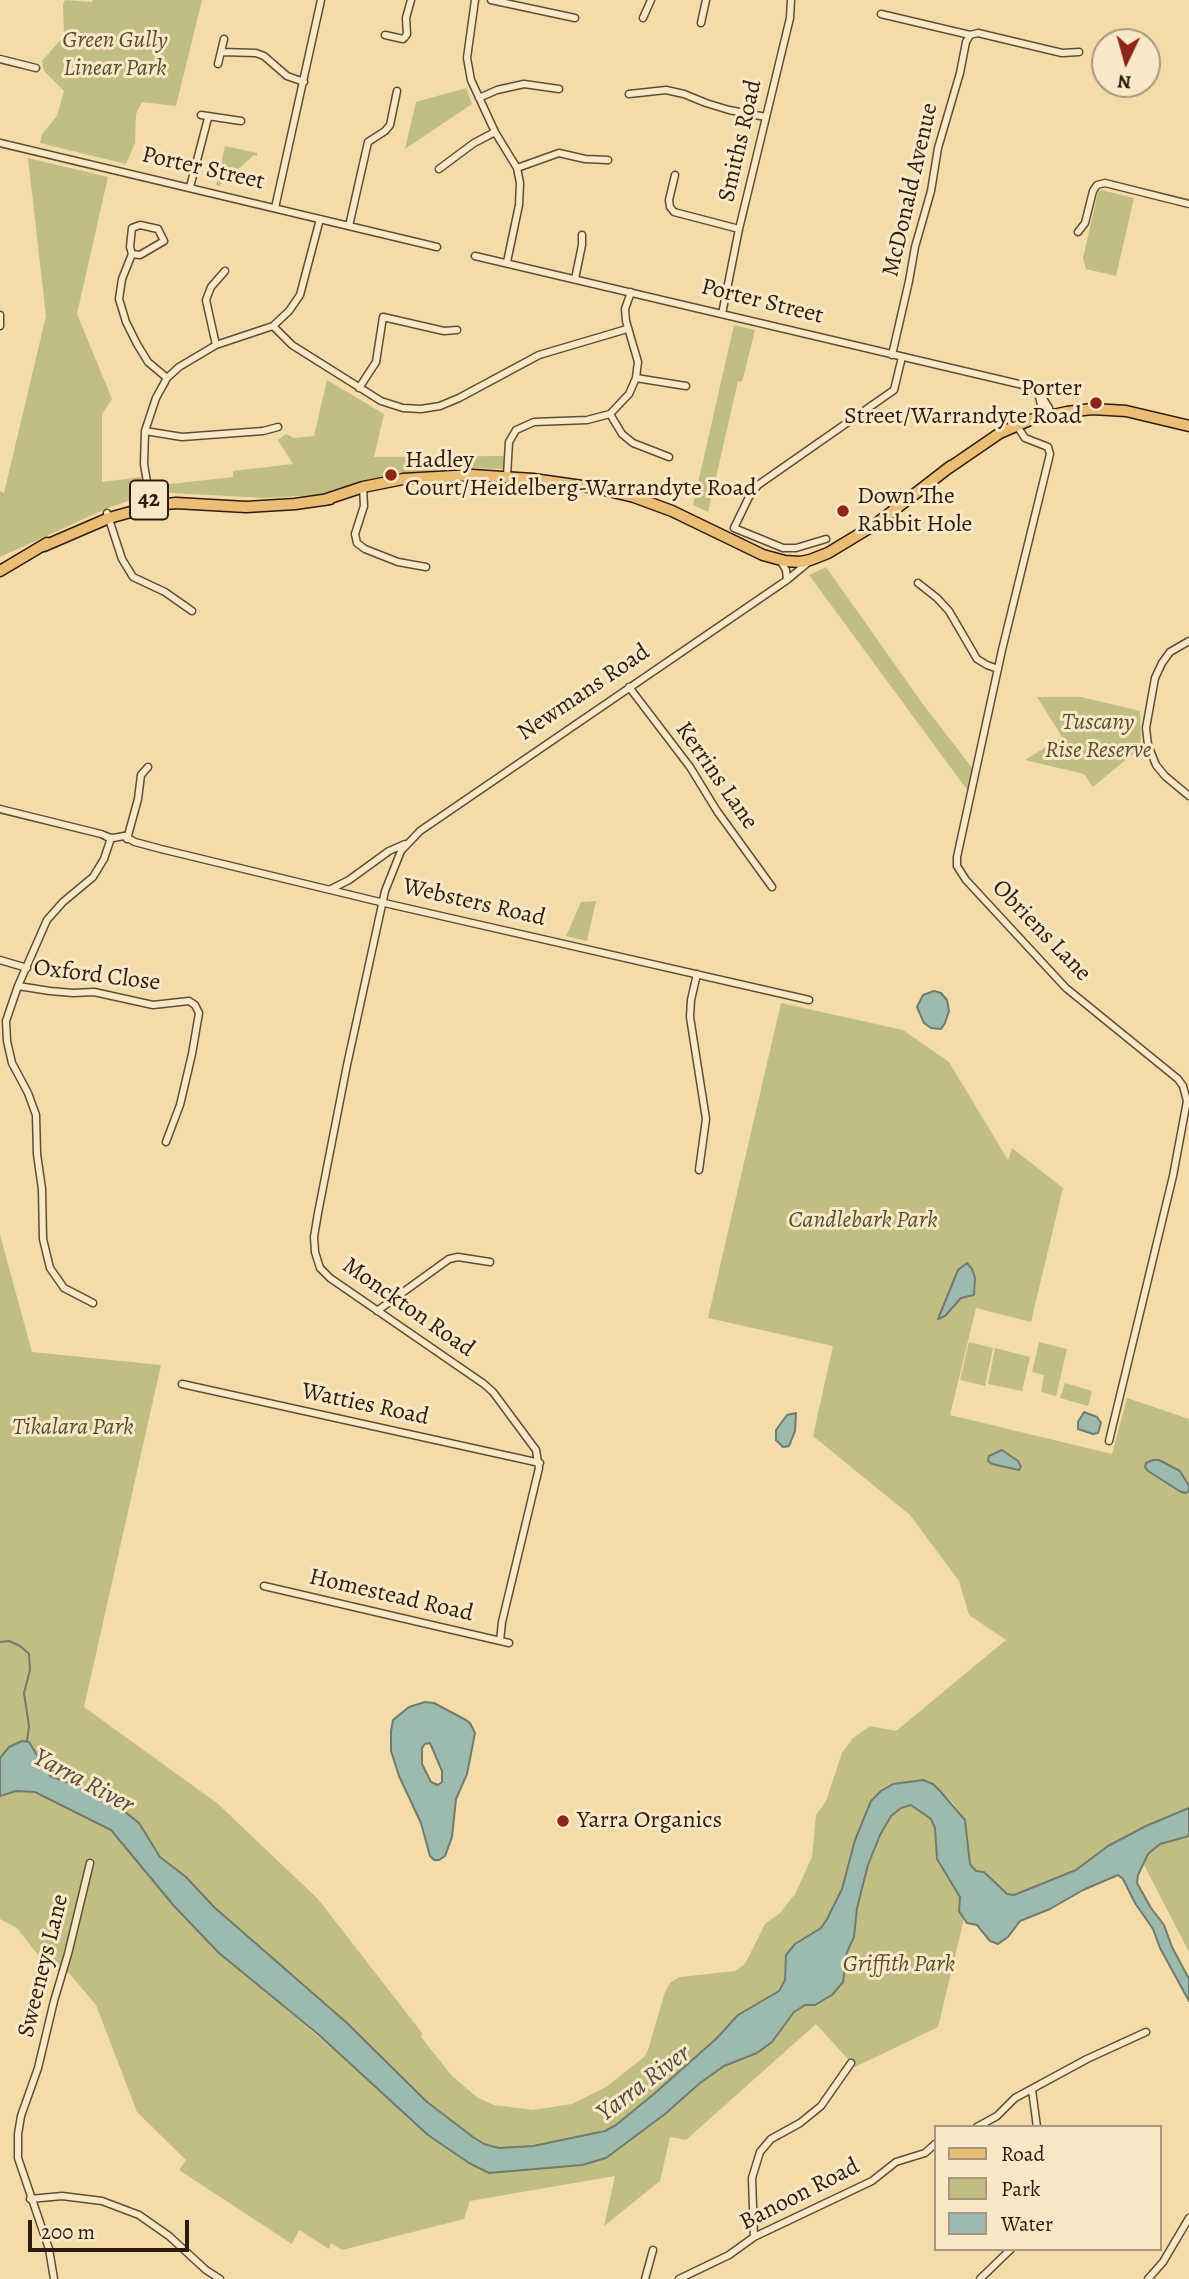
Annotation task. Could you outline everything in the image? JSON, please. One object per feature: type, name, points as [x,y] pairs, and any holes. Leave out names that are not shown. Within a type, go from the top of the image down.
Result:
[{"type":"main road","name":"42","points":[[1048,417],[1082,410],[1105,410],[1148,415],[1189,426]]},
{"type":"main road","name":"Newmans Road","points":[[811,558],[841,541],[986,441],[1048,417]]},
{"type":"main road","name":"42","points":[[3,568],[71,530],[108,515],[150,503],[192,499],[264,506],[324,500],[394,480],[463,475],[508,476],[578,485],[634,497],[671,511],[763,555],[794,562],[811,558]]},
{"type":"main road","name":"42","points":[[740,543],[780,555],[811,558]]},
{"type":"street","points":[[275,208],[321,0]]},
{"type":"street","points":[[385,35],[403,39],[405,37],[411,0]]},
{"type":"street","points":[[475,0],[467,58],[471,80],[495,132],[517,167],[520,183],[519,205],[506,262]]},
{"type":"street","points":[[491,0],[575,18]]},
{"type":"street","points":[[643,18],[651,0]]},
{"type":"street","points":[[701,23],[706,0]]},
{"type":"street","name":"Smiths Road","points":[[720,314],[790,18],[791,0]]},
{"type":"street","points":[[881,14],[1062,53],[1079,51]]},
{"type":"street","name":"McDonald Avenue","points":[[892,355],[938,148],[970,34]]},
{"type":"street","points":[[218,64],[224,39]]},
{"type":"street","points":[[221,52],[264,56],[287,76],[304,82]]},
{"type":"street","points":[[0,59],[36,68]]},
{"type":"street","points":[[478,98],[497,90],[524,84],[559,89]]},
{"type":"street","points":[[629,94],[666,90],[729,110],[766,117]]},
{"type":"street","points":[[349,226],[368,142],[386,131],[390,125],[397,91]]},
{"type":"street","points":[[190,187],[205,117],[241,121]]},
{"type":"street","points":[[439,169],[474,142],[495,132]]},
{"type":"street","name":"Porter Street","points":[[0,143],[436,247]]},
{"type":"street","points":[[517,167],[559,153],[585,159],[608,160]]},
{"type":"street","points":[[675,174],[670,200],[670,207],[674,212],[739,229]]},
{"type":"street","points":[[1078,232],[1085,223],[1097,185],[1105,183],[1189,204]]},
{"type":"street","points":[[150,503],[144,464],[145,431],[153,405],[167,378],[179,367],[216,345],[273,327],[289,312],[300,295],[320,219]]},
{"type":"street","points":[[132,254],[140,255],[164,241],[158,229],[140,225],[132,228],[132,254],[122,279],[119,299],[136,344],[148,362],[167,378]]},
{"type":"street","points":[[575,279],[582,235]]},
{"type":"street","name":"Porter Street","points":[[475,256],[1023,385],[1038,394],[1049,408],[1048,417]]},
{"type":"street","points":[[216,345],[206,300],[211,287],[225,271]]},
{"type":"street","points":[[508,476],[509,442],[516,430],[534,422],[587,420],[610,414],[629,394],[636,378],[638,362],[627,329],[625,309],[631,292]]},
{"type":"street","points":[[0,315],[0,326]]},
{"type":"street","points":[[359,388],[376,362],[383,317],[444,331],[457,330]]},
{"type":"street","points":[[273,327],[292,345],[381,401],[421,410],[440,406],[539,355],[627,329]]},
{"type":"street","points":[[826,539],[796,548],[783,548],[734,528],[758,485],[894,390],[902,357]]},
{"type":"street","points":[[636,378],[686,386]]},
{"type":"street","points":[[610,414],[622,434],[633,443],[669,457]]},
{"type":"street","points":[[145,431],[182,437],[263,431],[278,427]]},
{"type":"street","name":"Obriens Lane","points":[[1018,428],[1025,438],[1048,447],[1050,454],[1018,581],[957,857],[960,873],[1066,988],[1174,1074],[1181,1082],[1186,1095],[1187,1107],[1173,1176],[1109,1441]]},
{"type":"street","points":[[363,490],[364,511],[355,534],[357,544],[398,562],[426,567]]},
{"type":"street","points":[[108,515],[122,559],[133,577],[165,592],[192,611]]},
{"type":"street","name":"Newmans Road","points":[[329,890],[389,851],[406,844],[426,826],[787,580],[808,565],[811,558]]},
{"type":"street","points":[[780,560],[786,570],[787,580]]},
{"type":"street","points":[[918,583],[949,611],[977,659],[998,669]]},
{"type":"street","points":[[1189,641],[1171,652],[1155,678],[1146,736],[1153,759],[1165,776],[1189,796]]},
{"type":"street","name":"Kerrins Lane","points":[[629,687],[690,767],[717,811],[772,887]]},
{"type":"street","points":[[129,839],[140,779],[148,767]]},
{"type":"street","name":"Websters Road","points":[[0,809],[109,838],[129,839],[329,890],[809,1000]]},
{"type":"street","points":[[93,1303],[64,1288],[50,1268],[43,1239],[36,1115],[12,1063],[6,1021],[47,920],[63,902],[93,877],[104,859],[109,838]]},
{"type":"street","name":"Newmans Road","points":[[383,902],[392,871],[406,844]]},
{"type":"street","points":[[343,883],[347,894]]},
{"type":"street","name":"Monckton Road","points":[[383,902],[347,1065],[314,1237],[317,1259],[324,1273],[493,1392],[536,1450],[540,1463]]},
{"type":"street","points":[[0,960],[27,968]]},
{"type":"street","points":[[696,974],[690,1017],[706,1112],[699,1170]]},
{"type":"street","name":"Oxford Close","points":[[18,986],[50,991],[94,992],[153,1005],[189,1001],[195,1005],[199,1013],[192,1054],[180,1105],[166,1142]]},
{"type":"street","points":[[377,1311],[449,1259],[458,1257],[490,1262]]},
{"type":"street","name":"Watties Road","points":[[181,1384],[540,1463]]},
{"type":"street","points":[[500,1640],[540,1463]]},
{"type":"street","name":"Homestead Road","points":[[264,1586],[509,1643]]},
{"type":"street","name":"Sweeneys Lane","points":[[54,2279],[48,2249],[18,2158],[19,2125],[40,2060],[90,1863]]},
{"type":"street","points":[[980,2125],[996,2116],[1015,2098],[1087,2059],[1146,2032]]},
{"type":"street","points":[[754,2237],[752,2178],[760,2152],[771,2139],[800,2123],[821,2106],[851,2063]]},
{"type":"street","points":[[1032,2090],[1037,2125]]},
{"type":"street","name":"Banoon Road","points":[[679,2279],[729,2255],[754,2237],[872,2181],[891,2164],[925,2153],[934,2145]]},
{"type":"street","points":[[30,2199],[62,2196],[102,2201],[139,2216],[169,2236],[205,2270],[220,2279]]},
{"type":"street","points":[[1147,2279],[1168,2255],[1189,2218]]},
{"type":"street","points":[[645,2279],[653,2250]]},
{"type":"street","points":[[980,2279],[1010,2251]]},
{"type":"green space","name":"Green Gully Linear Park","points":[[65,0],[202,0],[176,106],[142,102],[136,114],[135,143],[126,164],[40,143],[42,134],[57,116],[64,91],[44,71],[42,61],[64,36]]},
{"type":"green space","points":[[466,88],[472,104],[405,149],[416,102]]},
{"type":"green space","points":[[225,146],[257,153],[257,156],[254,155],[219,186],[216,185]]},
{"type":"green space","points":[[28,158],[108,177],[77,314],[112,399],[102,414],[102,482],[141,477],[143,490],[137,498],[108,508],[0,557],[0,491],[4,493],[46,316]]},
{"type":"green space","points":[[1101,190],[1134,198],[1116,276],[1086,269],[1083,258],[1098,192]]},
{"type":"green space","points":[[734,325],[755,330],[742,382],[738,381],[708,512],[693,505]]},
{"type":"green space","points":[[327,380],[384,414],[374,457],[505,456],[505,469],[450,468],[380,479],[318,495],[265,498],[154,492],[152,486],[233,477],[233,471],[293,464],[278,440],[286,434],[294,438],[314,436]]},
{"type":"green space","points":[[826,567],[922,703],[973,769],[968,791],[809,575]]},
{"type":"green space","name":"Tuscany Rise Reserve","points":[[1037,697],[1081,697],[1140,711],[1141,747],[1093,787],[1084,774],[1025,760],[1062,737]]},
{"type":"green space","points":[[596,901],[587,941],[566,936],[581,902]]},
{"type":"green space","name":"Candlebark Park","points":[[781,1003],[903,1030],[949,1062],[1008,1160],[1012,1148],[1063,1188],[1031,1322],[976,1308],[950,1415],[1112,1454],[1127,1398],[1189,1419],[1189,1808],[1108,1846],[1076,1870],[1014,1895],[1007,1894],[984,1872],[976,1871],[970,1864],[965,1820],[953,1803],[933,1784],[914,1780],[908,1782],[848,1864],[842,1889],[821,1928],[795,1944],[786,1955],[785,1980],[779,1991],[738,2015],[717,2038],[616,2125],[605,2131],[533,2146],[499,2148],[484,2144],[473,2137],[427,2102],[347,2023],[214,1907],[186,1877],[160,1857],[138,1823],[105,1796],[50,1776],[27,1741],[12,1745],[0,1758],[0,1235],[32,1352],[161,1365],[84,1707],[217,1803],[318,1899],[452,2076],[478,2098],[494,2105],[533,2110],[572,2104],[606,2087],[644,2057],[665,1992],[671,1982],[680,1977],[735,1971],[745,1964],[765,1924],[780,1913],[795,1894],[812,1857],[816,1815],[826,1801],[842,1753],[853,1738],[870,1726],[896,1731],[1006,1640],[969,1615],[959,1581],[910,1515],[813,1436],[833,1346],[708,1318]]},
{"type":"green space","points":[[969,1342],[993,1348],[985,1386],[960,1380]]},
{"type":"green space","points":[[1039,1342],[1067,1349],[1056,1396],[1041,1392],[1044,1375],[1032,1372]]},
{"type":"green space","points":[[995,1348],[1030,1357],[1022,1391],[988,1384]]},
{"type":"green space","points":[[1065,1383],[1092,1391],[1088,1406],[1060,1398]]},
{"type":"green space","name":"Griffith Park","points":[[16,1791],[43,1796],[111,1830],[174,1906],[219,1953],[461,2157],[480,2170],[606,2158],[724,2066],[757,2053],[772,2042],[794,2012],[805,2005],[815,2005],[846,1966],[868,1865],[891,1816],[901,1808],[911,1805],[931,1818],[935,1828],[937,1859],[960,1897],[959,1911],[964,1919],[938,2027],[855,2067],[816,2024],[686,2140],[670,2137],[660,2181],[604,2226],[615,2176],[470,2201],[464,2219],[342,2250],[331,2243],[329,2249],[299,2230],[292,2244],[179,2170],[186,2160],[137,2112],[96,2005],[69,1973],[49,1969],[17,1928],[0,1919],[0,1796]]},
{"type":"green space","points":[[1189,1836],[1189,1952],[1143,1863],[1160,1844]]},
{"type":"water","points":[[934,991],[941,993],[947,1000],[949,1011],[941,1029],[931,1028],[924,1023],[917,1007],[923,995]]},
{"type":"water","points":[[967,1263],[975,1278],[974,1295],[961,1298],[945,1316],[938,1319],[958,1270]]},
{"type":"water","points":[[1084,1412],[1097,1417],[1101,1423],[1098,1433],[1078,1429],[1078,1422]]},
{"type":"water","points":[[796,1413],[795,1431],[789,1446],[783,1447],[776,1440],[776,1430],[787,1415]]},
{"type":"water","points":[[1002,1450],[1018,1461],[1021,1467],[1019,1470],[988,1461],[989,1456]]},
{"type":"water","points":[[1159,1460],[1180,1471],[1189,1491],[1181,1492],[1148,1471],[1146,1463]]},
{"type":"water","points":[[425,1702],[434,1703],[466,1720],[475,1733],[467,1774],[456,1799],[452,1837],[445,1856],[439,1860],[430,1856],[421,1823],[399,1776],[391,1751],[393,1720],[409,1707]],"holes":[[[430,1743],[442,1771],[442,1782],[438,1785],[431,1782],[422,1764],[422,1748],[425,1744]]]},
{"type":"water","points":[[22,1741],[29,1742],[50,1776],[105,1796],[139,1823],[160,1857],[186,1877],[214,1907],[347,2023],[427,2102],[473,2137],[484,2144],[499,2148],[533,2146],[605,2131],[616,2125],[717,2038],[738,2015],[779,1991],[785,1980],[786,1955],[795,1944],[821,1928],[827,1919],[842,1889],[855,1840],[871,1801],[893,1784],[923,1780],[933,1784],[965,1820],[970,1864],[976,1871],[984,1872],[1007,1894],[1014,1895],[1076,1870],[1108,1846],[1189,1808],[1189,1836],[1160,1844],[1148,1854],[1137,1883],[1164,1925],[1189,1979],[1189,2001],[1160,1948],[1153,1929],[1118,1875],[1020,1921],[1008,1937],[998,1944],[990,1941],[977,1925],[967,1923],[959,1911],[960,1897],[937,1859],[935,1828],[931,1819],[911,1805],[901,1808],[891,1816],[880,1835],[868,1865],[857,1908],[854,1937],[847,1952],[843,1982],[832,1995],[815,2005],[805,2005],[794,2012],[772,2042],[757,2053],[724,2066],[606,2158],[582,2165],[489,2173],[428,2135],[319,2035],[219,1953],[174,1906],[111,1830],[35,1792],[16,1791],[0,1796],[0,1758],[9,1747]]},
{"type":"waterway","points":[[0,1642],[9,1641],[29,1654],[30,1670],[24,1693],[29,1726],[27,1741]]},
{"type":"place","name":"Porter Street/Warrandyte Road","points":[[1096,403]]},
{"type":"place","name":"Hadley Court/Heidelberg-Warrandyte Road","points":[[391,475]]},
{"type":"place","name":"Down The Rabbit Hole","points":[[843,511]]},
{"type":"place","name":"Yarra Organics","points":[[563,1821]]},
{"type":"park label","name":"Tikalara Park","points":[[73,1428]]},
{"type":"water label","name":"Yarra River","points":[[83,1782]]},
{"type":"water label","name":"Yarra River","points":[[644,2084]]}]
